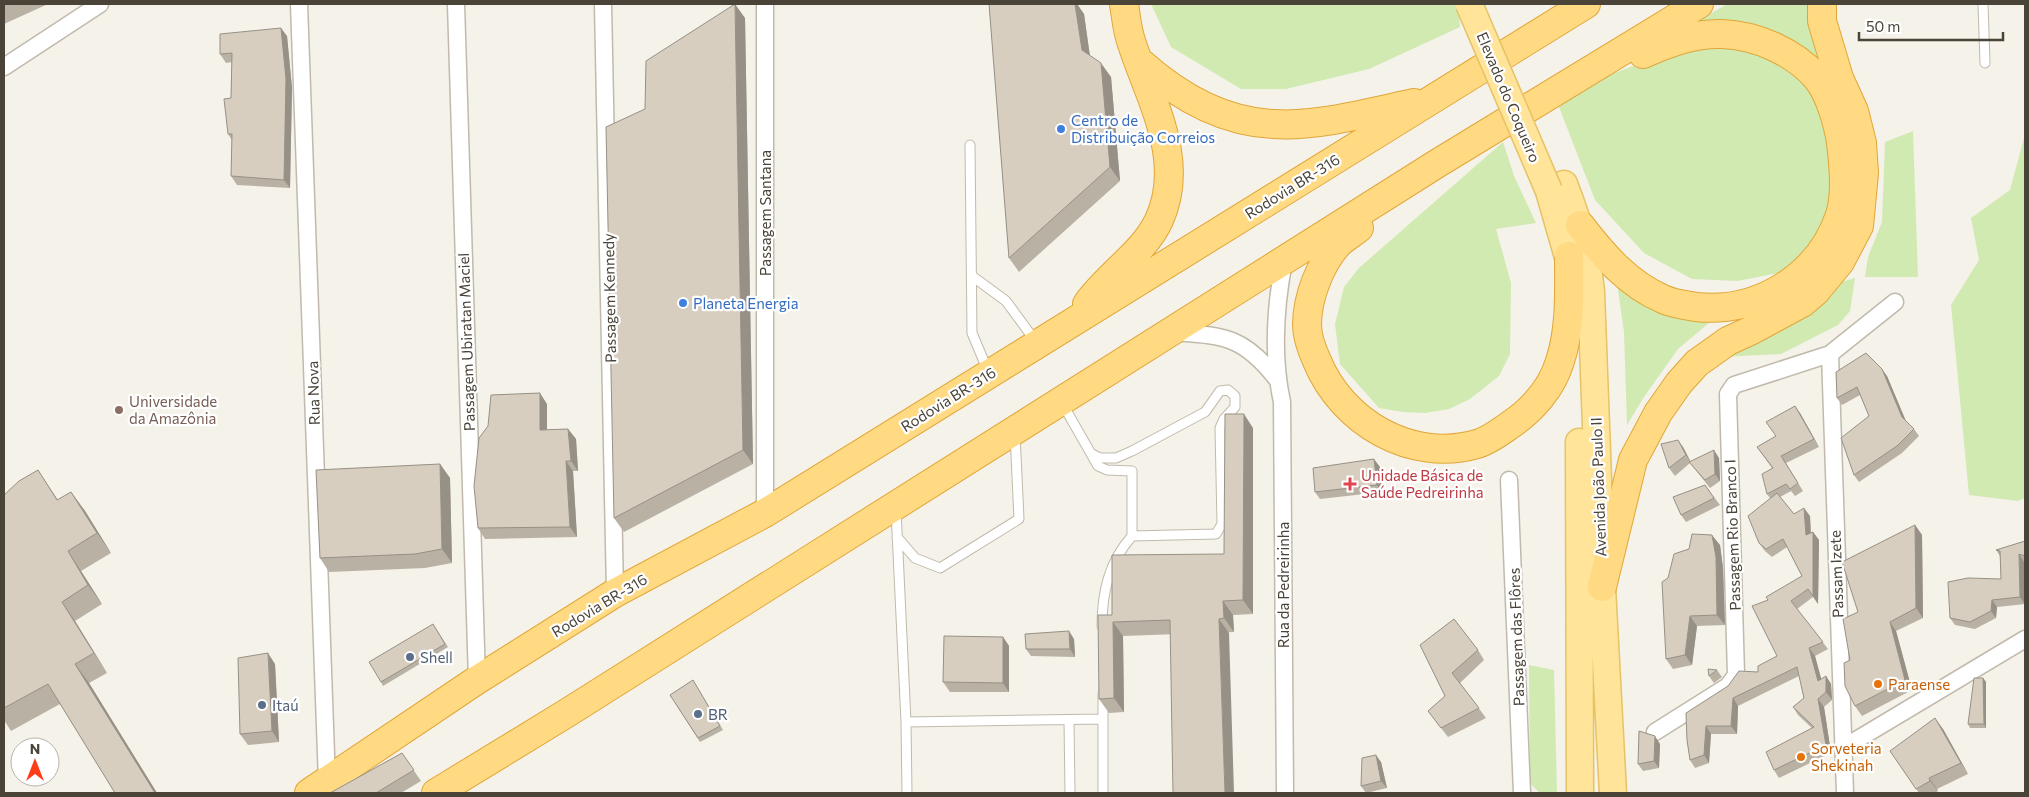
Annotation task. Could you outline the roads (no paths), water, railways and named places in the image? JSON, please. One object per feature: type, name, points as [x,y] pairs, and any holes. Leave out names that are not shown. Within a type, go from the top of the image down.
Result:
[{"type":"highway","points":[[1075,321],[1116,270],[1143,245],[1159,220],[1168,191],[1170,164],[1158,113],[1130,40],[1124,4]]},
{"type":"highway","name":"Rodovia BR-316","points":[[318,788],[477,680],[615,592],[765,513],[1586,4]]},
{"type":"highway","points":[[436,793],[567,713],[1438,163],[1699,4]]},
{"type":"highway","points":[[1602,587],[1633,460],[1658,414],[1679,383],[1697,363],[1728,340],[1752,330],[1802,304],[1816,291],[1840,262],[1859,226],[1864,172],[1862,143],[1854,111],[1839,78],[1822,21],[1822,4]]},
{"type":"highway","points":[[1569,82],[1678,39],[1722,34],[1756,40],[1790,56],[1817,78],[1830,103],[1840,134],[1843,164],[1844,196],[1840,214],[1825,248],[1812,263],[1780,290],[1736,307],[1714,309],[1665,300],[1641,288],[1602,252],[1580,225]]},
{"type":"highway","points":[[1138,61],[1165,85],[1188,100],[1231,116],[1274,124],[1352,116],[1430,100]]},
{"type":"highway","points":[[1438,163],[1339,244],[1317,280],[1307,325],[1311,348],[1331,390],[1361,421],[1380,433],[1423,448],[1449,449],[1478,444],[1513,423],[1534,406],[1551,382],[1560,362],[1566,337],[1569,256]]},
{"type":"main road","name":"Elevado do Coqueiro","points":[[1469,4],[1556,187]]},
{"type":"main road","name":"Elevado do Coqueiro","points":[[1487,4],[1556,187]]},
{"type":"main road","name":"Avenida João Paulo II","points":[[1556,187],[1580,225],[1587,254],[1591,292],[1602,587],[1613,793]]},
{"type":"main road","name":"Avenida João Paulo II","points":[[1556,187],[1577,293],[1580,793]]},
{"type":"street","points":[[4,66],[100,4]]},
{"type":"street","name":"Rua Nova","points":[[299,4],[318,788]]},
{"type":"street","name":"Passagem Ubiratan Maciel","points":[[456,4],[477,680]]},
{"type":"street","name":"Passagem Kennedy","points":[[604,4],[615,592]]},
{"type":"street","name":"Passagem Santana","points":[[765,4],[765,513]]},
{"type":"street","name":"Rua da Pedreirinha","points":[[1284,261],[1277,302],[1276,378],[1282,402],[1285,793]]},
{"type":"street","points":[[1830,354],[1895,302]]},
{"type":"street","points":[[1172,332],[1221,336],[1245,346],[1276,378]]},
{"type":"street","name":"Passagem Rio Branco I","points":[[1655,732],[1728,686],[1736,675],[1728,394],[1734,385],[1830,354]]},
{"type":"street","name":"Passam Izete","points":[[1830,354],[1844,793]]},
{"type":"street","name":"Passagem das Flôres","points":[[1509,480],[1522,793]]},
{"type":"street","points":[[1843,748],[2025,639]]},
{"type":"lane","points":[[1983,4],[1985,62]]},
{"type":"lane","points":[[970,145],[972,333],[990,373]]},
{"type":"lane","points":[[972,276],[1006,301],[1038,344]]},
{"type":"lane","points":[[1092,454],[1100,458],[1116,458],[1132,452],[1205,412],[1220,391],[1228,390],[1234,393],[1235,407],[1220,428],[1220,530],[1216,534],[1132,536]]},
{"type":"lane","points":[[1060,401],[1098,466],[1107,470],[1132,470]]},
{"type":"lane","points":[[897,537],[915,558],[940,568],[1019,519],[1014,430]]},
{"type":"lane","points":[[1102,640],[1106,588],[1111,568],[1132,536],[1132,452]]},
{"type":"lane","points":[[896,504],[906,722],[907,793]]},
{"type":"lane","points":[[1102,679],[1103,793]]},
{"type":"lane","points":[[906,722],[1103,719]]},
{"type":"lane","points":[[1069,720],[1070,793]]},
{"type":"place","name":"Centro de Distribuição Correios","points":[[1061,129]]},
{"type":"place","name":"Planeta Energia","points":[[683,303]]},
{"type":"place","name":"Universidade da Amazônia","points":[[119,410]]},
{"type":"place","name":"Unidade Básica de Saúde Pedreirinha","points":[[1350,484]]},
{"type":"place","name":"Shell","points":[[410,657]]},
{"type":"place","name":"Paraense","points":[[1878,684]]},
{"type":"place","name":"Itaú","points":[[262,705]]},
{"type":"place","name":"BR","points":[[698,714]]},
{"type":"place","name":"Sorveteria Shekinah","points":[[1801,757]]}]
